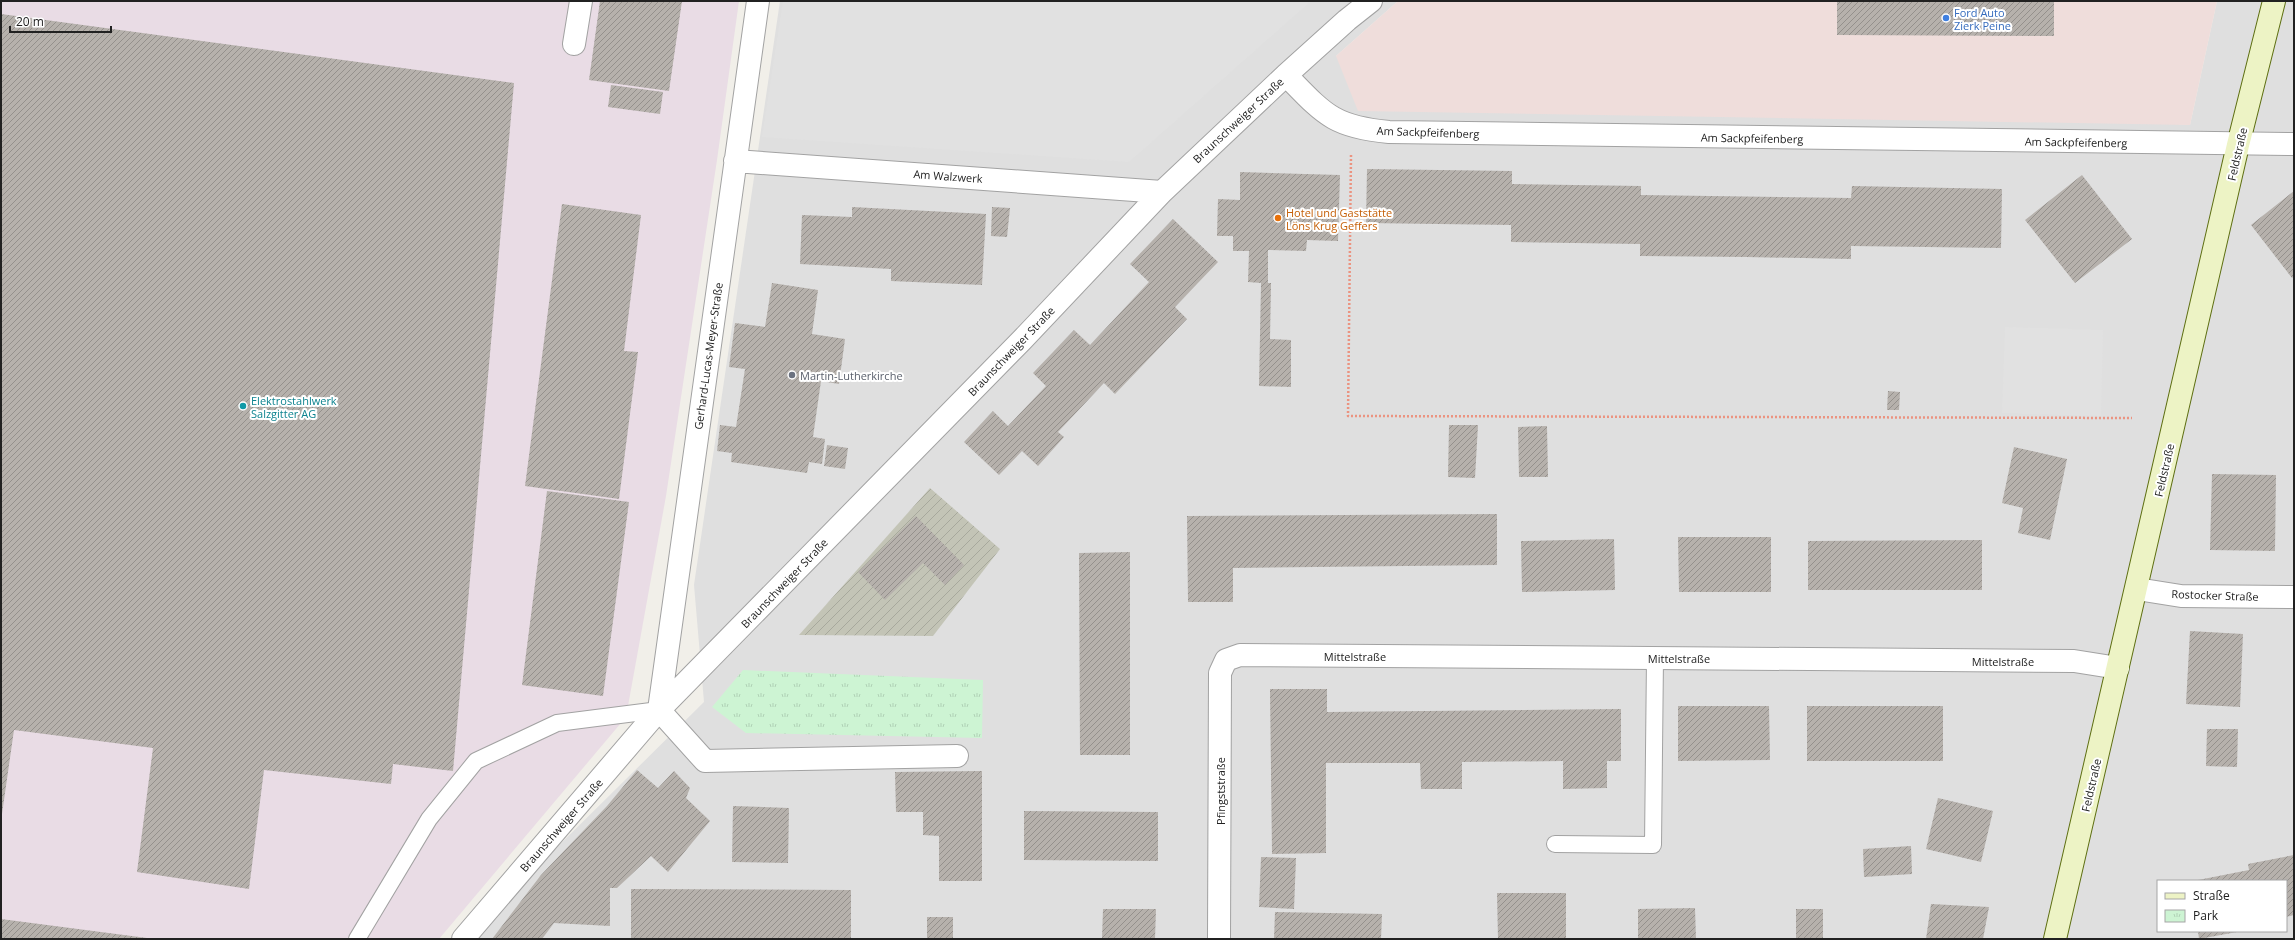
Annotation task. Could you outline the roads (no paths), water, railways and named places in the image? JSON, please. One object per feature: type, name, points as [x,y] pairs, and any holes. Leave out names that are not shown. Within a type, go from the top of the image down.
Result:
[{"type":"street","points":[[574,44],[581,1]]},
{"type":"street","name":"Gerhard-Lucas-Meyer-Straße","points":[[659,710],[734,161],[758,1]]},
{"type":"street","name":"Braunschweiger Straße","points":[[463,939],[659,710],[1022,340],[1162,192],[1346,20],[1371,1]]},
{"type":"street","name":"Feldstraße","points":[[2055,939],[2137,589],[2238,145],[2274,1]]},
{"type":"street","name":"Am Sackpfeifenberg","points":[[1286,75],[1319,108],[1342,124],[1363,130],[1397,132],[2238,145],[2294,144]]},
{"type":"street","name":"Am Walzwerk","points":[[734,161],[1162,192]]},
{"type":"street","name":"Rostocker Straße","points":[[2137,589],[2181,596],[2294,597]]},
{"type":"street","name":"Mittelstraße","points":[[1240,655],[2074,661],[2118,668]]},
{"type":"street","name":"Pfingststraße","points":[[1219,939],[1220,673],[1226,660],[1240,655]]},
{"type":"street","points":[[659,710],[705,761],[957,756]]},
{"type":"lane","points":[[1555,844],[1653,845],[1655,658]]},
{"type":"lane","points":[[356,939],[429,819],[476,761],[557,723],[659,710]]},
{"type":"place","name":"Ford Auto Zierk Peine","points":[[1946,18]]},
{"type":"place","name":"Hotel und Gaststätte Löns Krug Geffers","points":[[1278,218]]},
{"type":"place","name":"Martin-Lutherkirche","points":[[792,375]]},
{"type":"place","name":"Elektrostahlwerk Salzgitter AG","points":[[243,406]]}]
